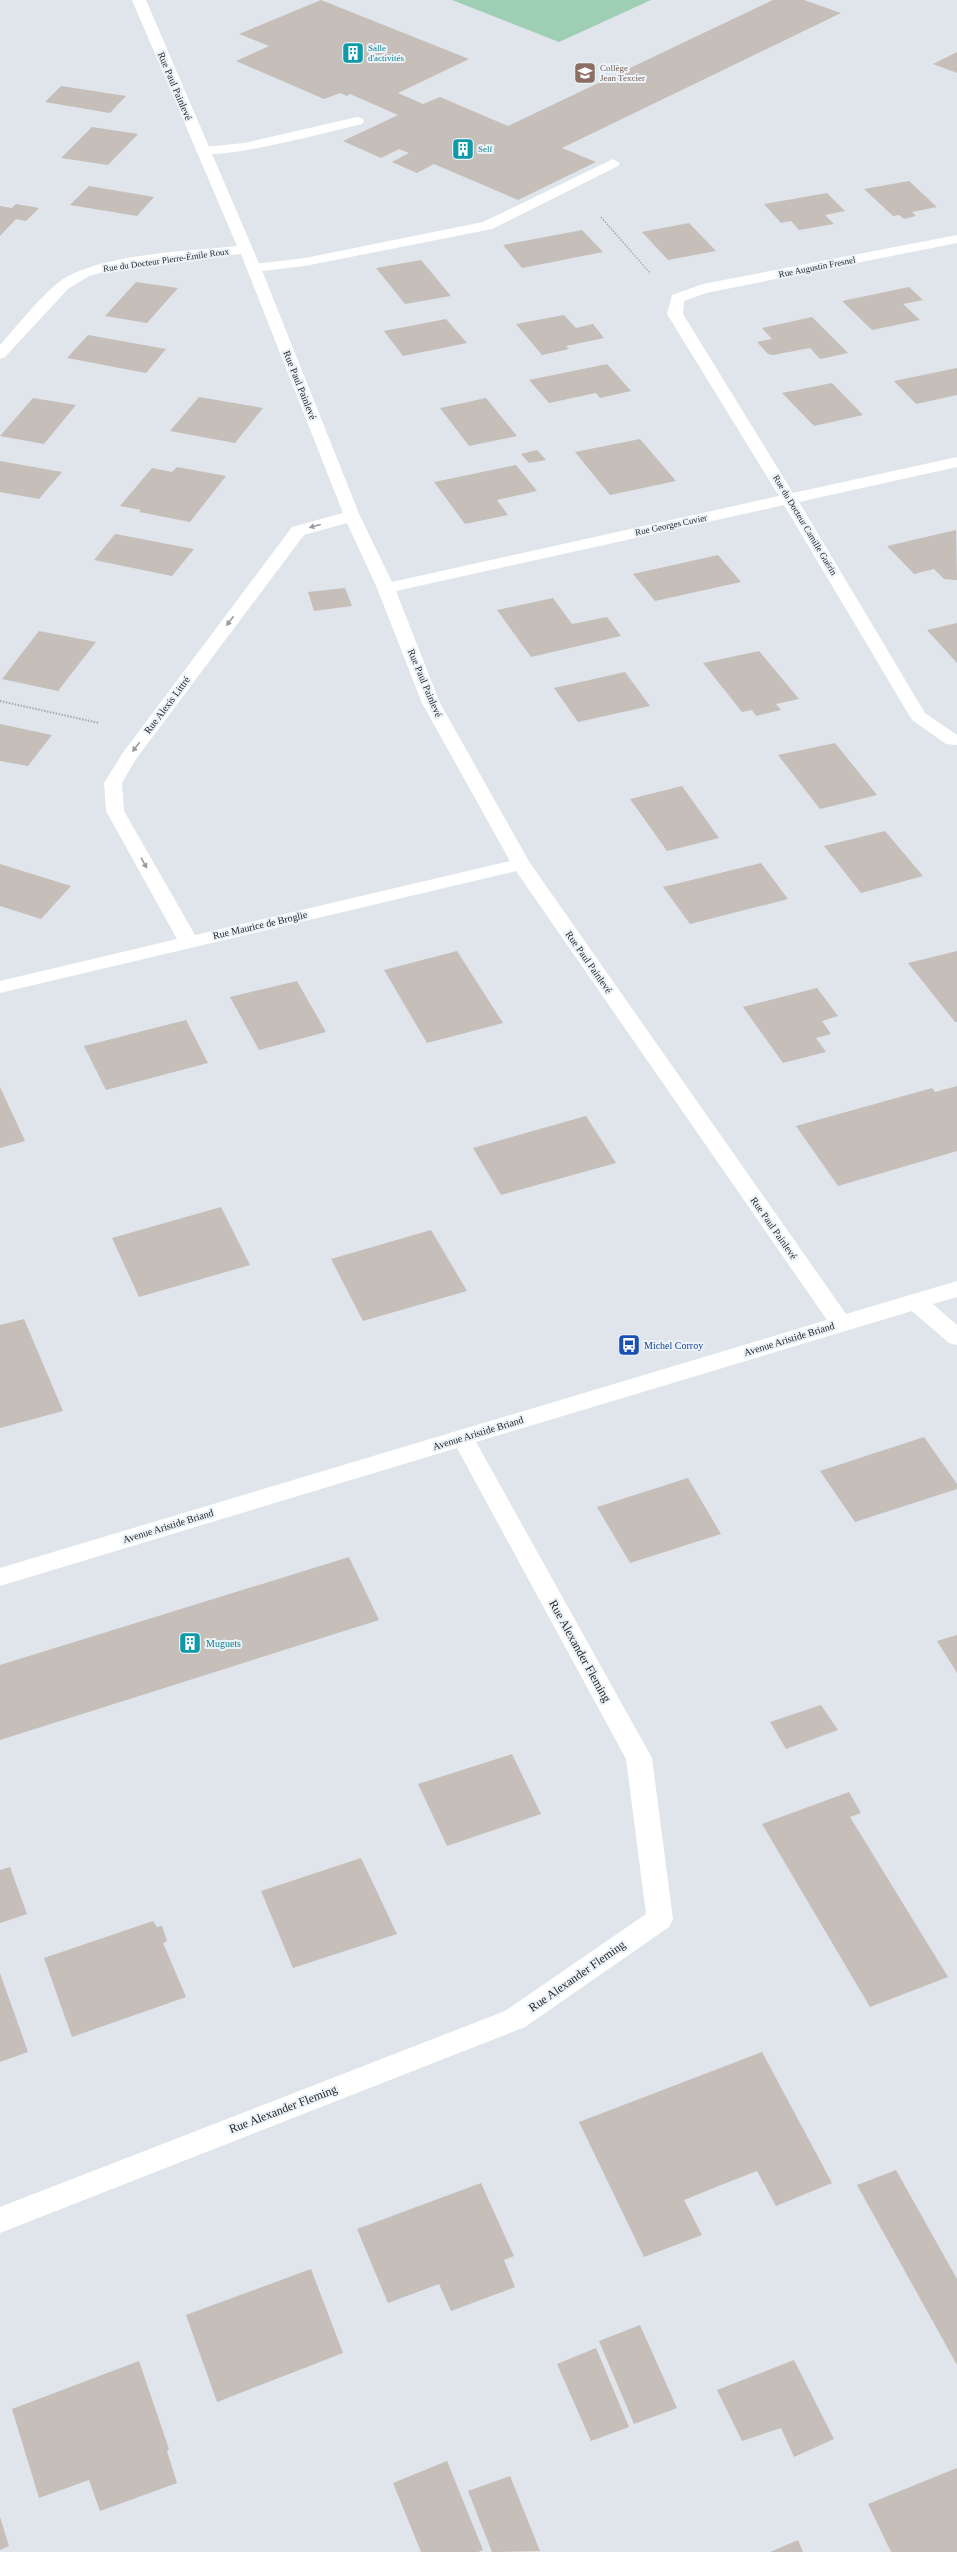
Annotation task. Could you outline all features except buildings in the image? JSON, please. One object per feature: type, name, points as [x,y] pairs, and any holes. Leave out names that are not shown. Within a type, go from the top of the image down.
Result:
[{"type":"street","name":"Rue Paul Painlevé","points":[[140,0],[254,268],[352,516],[386,588],[431,703],[521,864],[841,1324]]},
{"type":"street","points":[[203,151],[244,147],[357,121]]},
{"type":"street","points":[[254,268],[306,262],[487,226],[613,163]]},
{"type":"street","name":"Rue Augustin Fresnel","points":[[677,298],[703,289],[957,239]]},
{"type":"street","name":"Rue du Docteur Pierre-Émile Roux","points":[[0,354],[63,286],[84,273],[113,266],[246,249]]},
{"type":"street","name":"Rue du Docteur Camille Guérin","points":[[677,298],[675,314],[789,499],[918,716],[954,740]]},
{"type":"street","name":"Rue Georges Cuvier","points":[[386,588],[957,462]]},
{"type":"street","name":"Rue Alexis Littré","points":[[189,942],[115,811],[113,783],[146,734],[298,531],[352,516]]},
{"type":"street","name":"Rue Maurice de Broglie","points":[[0,987],[521,864]]},
{"type":"street","name":"Avenue Aristide Briand","points":[[0,1577],[957,1289]]},
{"type":"street","points":[[915,1301],[957,1337]]},
{"type":"street","name":"Rue Alexander Fleming","points":[[0,2220],[514,2019],[660,1919],[639,1758],[462,1437]]},
{"type":"path","points":[[597,212],[661,287],[677,298]]},
{"type":"path","points":[[0,701],[146,734]]},
{"type":"green space","points":[[452,0],[651,0],[559,42]]},
{"type":"place","name":"Salle d'activités","points":[[353,53]]},
{"type":"place","name":"Collège Jean Texcier","points":[[585,73]]},
{"type":"place","name":"Self","points":[[463,149]]},
{"type":"place","name":"Michel Corroy","points":[[629,1345]]},
{"type":"place","name":"Muguets","points":[[190,1643]]}]
